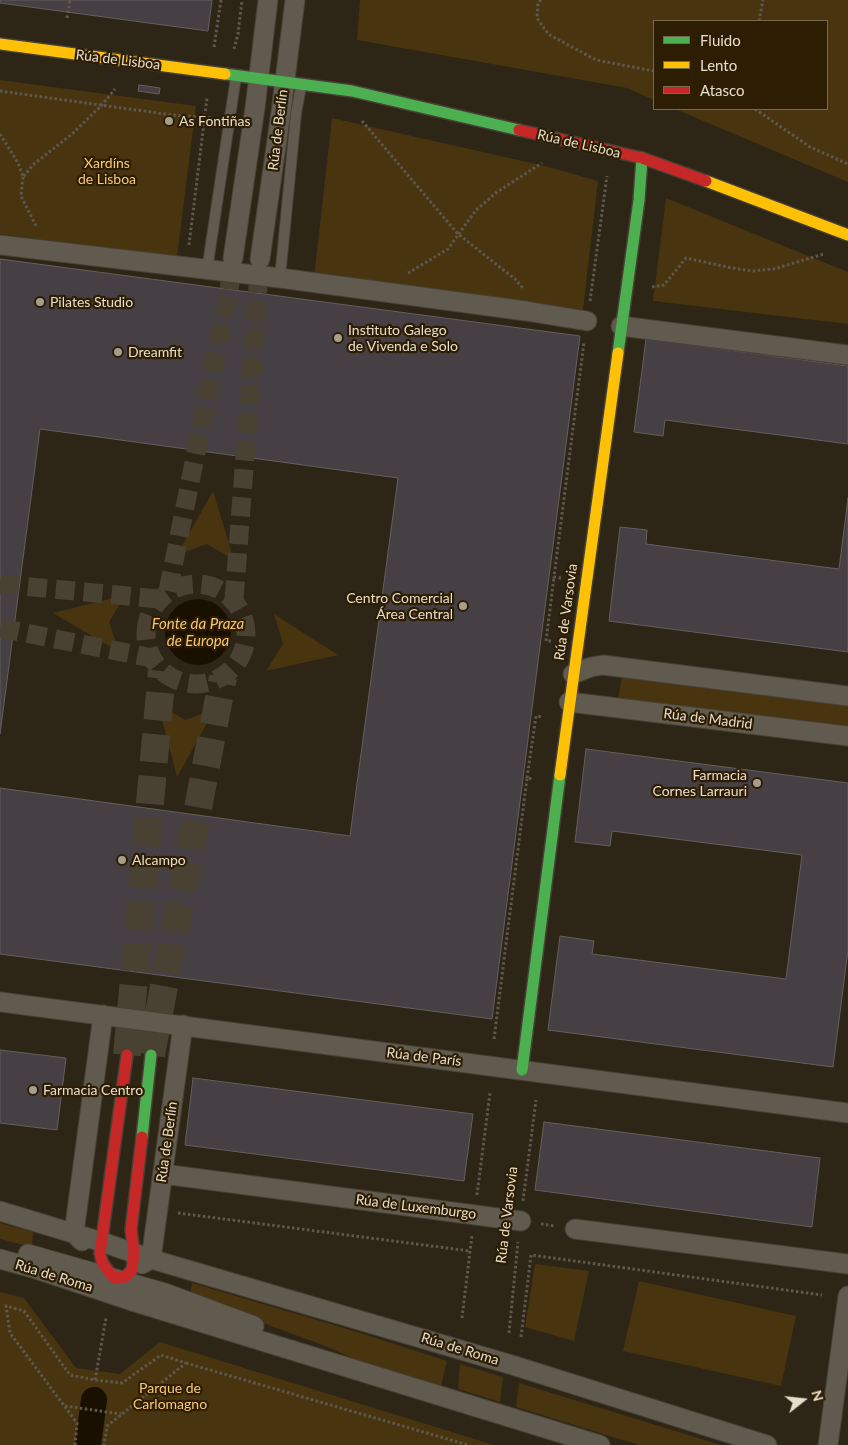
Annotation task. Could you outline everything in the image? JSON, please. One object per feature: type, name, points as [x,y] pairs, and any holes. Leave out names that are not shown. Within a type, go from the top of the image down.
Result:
[{"type":"street","name":"Rúa de Berlín","points":[[233,258],[268,0]]},
{"type":"street","name":"Rúa de Berlín","points":[[260,259],[282,112],[293,83],[294,0]]},
{"type":"street","name":"Rúa de Lisboa","points":[[0,44],[352,91],[642,158],[679,170],[848,235]]},
{"type":"street","name":"Rúa de Varsovia","points":[[522,1070],[569,702],[639,200],[642,158]]},
{"type":"street","points":[[0,245],[280,278],[587,321]]},
{"type":"street","points":[[620,326],[848,355]]},
{"type":"street","points":[[573,674],[591,667],[603,665],[848,696]]},
{"type":"street","name":"Rúa de Madrid","points":[[569,702],[848,736]]},
{"type":"street","name":"Rúa de París","points":[[0,1002],[848,1113]]},
{"type":"street","points":[[74,1233],[103,1015]]},
{"type":"street","name":"Rúa de Berlín","points":[[133,1265],[163,1174],[183,1026]]},
{"type":"street","points":[[102,1242],[127,1055]]},
{"type":"street","name":"Rúa de Berlín","points":[[133,1265],[130,1230],[151,1055]]},
{"type":"street","name":"Rúa de Luxemburgo","points":[[163,1174],[521,1221]]},
{"type":"street","name":"Rúa de Roma","points":[[0,1212],[102,1242],[133,1265],[165,1293],[259,1328],[308,1355]]},
{"type":"street","points":[[575,1228],[848,1264]]},
{"type":"street","name":"Rúa de Roma","points":[[74,1233],[102,1262],[108,1271],[133,1265]]},
{"type":"street","name":"Rúa de Roma","points":[[102,1242],[100,1253],[102,1262]]},
{"type":"street","name":"Rúa de Roma","points":[[0,1247],[22,1252],[133,1265],[503,1362],[767,1445]]},
{"type":"street","name":"Rúa de Roma","points":[[0,1260],[36,1269],[136,1302],[600,1445]]},
{"type":"street","points":[[828,1445],[848,1296]]},
{"type":"lane","points":[[207,270],[236,76]]},
{"type":"lane","points":[[280,278],[296,114],[293,83]]},
{"type":"path","points":[[67,18],[70,0]]},
{"type":"path","points":[[213,55],[221,0]]},
{"type":"path","points":[[234,48],[238,34],[242,0]]},
{"type":"path","points":[[541,0],[538,3],[537,18],[548,34],[596,60],[653,71]]},
{"type":"path","points":[[759,20],[763,0]]},
{"type":"path","points":[[23,177],[34,164],[72,134],[101,106],[114,89]]},
{"type":"path","points":[[0,91],[187,117],[214,118]]},
{"type":"path","points":[[186,268],[208,94]]},
{"type":"path","points":[[756,110],[810,147],[848,164]]},
{"type":"path","points":[[362,120],[458,234],[515,279],[544,315]]},
{"type":"path","points":[[0,134],[18,163],[23,177],[22,196],[40,231],[44,250]]},
{"type":"path","points":[[378,292],[448,249],[476,210],[497,192],[545,161]]},
{"type":"path","points":[[546,641],[607,176]]},
{"type":"path","points":[[647,289],[664,285],[686,258],[753,271],[774,269],[829,252]]},
{"type":"path","points":[[554,577],[562,578],[560,587]]},
{"type":"path","points":[[494,1039],[536,716]]},
{"type":"path","points":[[542,726],[544,717]]},
{"type":"path","points":[[528,778],[536,779]]},
{"type":"path","name":"Rúa de Varsovia","points":[[509,1333],[536,1100]]},
{"type":"path","points":[[173,1212],[470,1251]]},
{"type":"path","points":[[521,1221],[575,1228]]},
{"type":"path","points":[[521,1337],[531,1255],[822,1296]]},
{"type":"path","points":[[0,1304],[24,1311],[70,1375],[122,1383],[161,1355],[468,1445]]},
{"type":"path","points":[[6,1306],[10,1333],[77,1423],[75,1445]]},
{"type":"path","points":[[95,1380],[106,1318]]},
{"type":"path","points":[[104,1445],[107,1426],[186,1363]]},
{"type":"path","points":[[64,1406],[121,1414]]},
{"type":"green space","points":[[360,0],[848,0],[848,182],[677,110],[828,110],[828,20],[653,20],[653,100],[627,88],[357,40]]},
{"type":"green space","name":"Xardíns de Lisboa","points":[[0,80],[196,106],[177,257],[0,234]]},
{"type":"green space","points":[[332,118],[545,166],[598,181],[583,310],[314,277]]},
{"type":"green space","points":[[666,198],[848,272],[848,324],[653,301]]},
{"type":"green space","points":[[213,491],[234,560],[207,544],[177,555]]},
{"type":"green space","points":[[125,595],[109,622],[119,652],[53,613]]},
{"type":"green space","points":[[274,614],[338,655],[266,671],[283,644]]},
{"type":"green space","points":[[622,674],[848,703],[848,732],[618,701]]},
{"type":"green space","points":[[158,704],[185,720],[215,709],[177,777]]},
{"type":"green space","points":[[0,1223],[33,1232],[32,1247],[0,1239]]},
{"type":"green space","points":[[535,1264],[589,1271],[574,1341],[525,1327]]},
{"type":"green space","points":[[639,1281],[796,1316],[781,1386],[623,1351]]},
{"type":"green space","points":[[192,1283],[447,1361],[441,1386],[357,1360],[325,1346],[190,1296]]},
{"type":"green space","name":"Parque de Carlomagno","points":[[0,1292],[24,1298],[76,1368],[120,1374],[160,1342],[494,1445],[0,1445]]},
{"type":"green space","points":[[460,1364],[503,1377],[500,1402],[458,1389]]},
{"type":"green space","points":[[519,1383],[721,1445],[639,1445],[516,1407]]},
{"type":"water","name":"Fonte da Praza de Europa","points":[[191,599],[205,599],[217,604],[226,613],[231,625],[229,645],[222,656],[205,665],[191,665],[179,660],[170,651],[165,639],[165,625],[170,613],[179,604]]},
{"type":"building","points":[[0,0],[212,0],[208,31],[0,3]]},
{"type":"building","points":[[139,85],[160,88],[159,94],[138,91]]},
{"type":"building","name":"Centro Comercial Área Central","points":[[0,259],[580,336],[492,1019],[0,954],[0,788],[350,836],[398,478],[40,429],[0,734]]},
{"type":"building","points":[[646,339],[848,366],[848,444],[665,420],[663,436],[634,432]]},
{"type":"building","points":[[848,498],[848,652],[609,621],[620,527],[647,530],[646,544],[839,569]]},
{"type":"building","points":[[586,749],[848,783],[848,950],[833,1067],[548,1030],[560,936],[594,941],[592,954],[786,979],[802,855],[612,831],[610,846],[575,842]]},
{"type":"building","points":[[0,1050],[66,1058],[57,1130],[0,1123]]},
{"type":"building","points":[[193,1078],[473,1114],[464,1181],[185,1145]]},
{"type":"building","points":[[544,1122],[820,1158],[812,1227],[535,1190]]},
{"type":"waterway","points":[[88,1445],[94,1400]]},
{"type":"tunnel","points":[[168,591],[229,290],[233,258]]},
{"type":"tunnel","points":[[234,600],[260,260]]},
{"type":"tunnel","points":[[0,584],[159,599]]},
{"type":"tunnel","points":[[196,584],[215,587],[232,598],[243,615],[246,634],[243,653],[232,670],[215,681],[196,684],[177,681],[160,670],[149,653],[146,634],[149,615],[160,598],[177,587],[196,584]]},
{"type":"tunnel","points":[[0,628],[152,658]]},
{"type":"tunnel","points":[[127,1055],[162,671]]},
{"type":"tunnel","points":[[151,1055],[223,677]]},
{"type":"traffic: fast","points":[[225,74],[352,91],[519,130]]},
{"type":"traffic: fast","points":[[618,353],[639,200],[642,158]]},
{"type":"traffic: fast","points":[[522,1070],[560,775]]},
{"type":"traffic: fast","points":[[142,1137],[151,1055]]},
{"type":"traffic: slow","points":[[0,44],[225,74]]},
{"type":"traffic: slow","points":[[706,181],[848,235]]},
{"type":"traffic: slow","points":[[560,775],[618,353]]},
{"type":"traffic: jam","points":[[519,130],[642,158],[706,181]]},
{"type":"traffic: jam","points":[[127,1055],[100,1253],[102,1262],[115,1278],[125,1277],[132,1270],[134,1252],[131,1230],[142,1137]]},
{"type":"place","name":"As Fontiñas","points":[[169,121]]},
{"type":"place","name":"Pilates Studio","points":[[40,302]]},
{"type":"place","name":"Instituto Galego de Vivenda e Solo","points":[[338,338]]},
{"type":"place","name":"Dreamfit","points":[[118,352]]},
{"type":"place","name":"Centro Comercial Área Central","points":[[463,606]]},
{"type":"place","name":"Farmacia Cornes Larrauri","points":[[757,783]]},
{"type":"place","name":"Alcampo","points":[[122,860]]},
{"type":"place","name":"Farmacia Centro","points":[[33,1090]]}]
